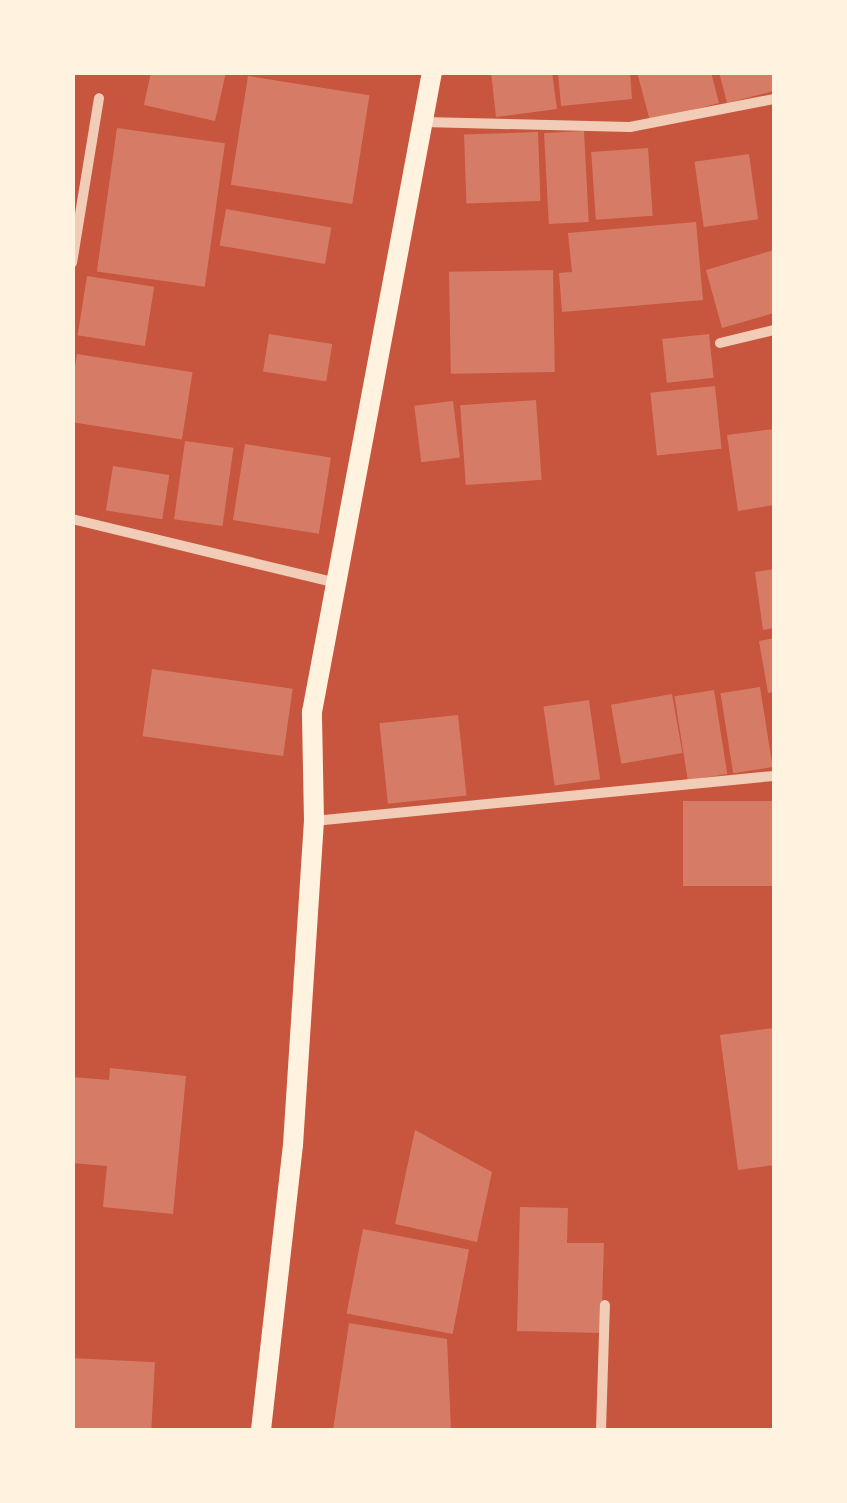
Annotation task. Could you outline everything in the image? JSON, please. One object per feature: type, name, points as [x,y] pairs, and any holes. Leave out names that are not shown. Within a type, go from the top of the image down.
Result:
[{"type":"main road","points":[[261,1430],[294,1145],[314,821],[312,712],[432,72]]},
{"type":"street","points":[[72,263],[99,98]]},
{"type":"street","points":[[422,122],[630,128],[774,99]]},
{"type":"street","points":[[720,342],[774,330]]},
{"type":"street","points":[[72,520],[336,583]]},
{"type":"street","points":[[314,821],[774,776]]},
{"type":"street","points":[[601,1430],[605,1304]]},
{"type":"building","points":[[151,72],[226,72],[215,121],[144,105]]},
{"type":"building","points":[[491,72],[552,72],[557,109],[496,117]]},
{"type":"building","points":[[558,72],[630,72],[632,99],[561,106]]},
{"type":"building","points":[[637,72],[711,72],[719,103],[650,121]]},
{"type":"building","points":[[719,72],[774,72],[774,91],[727,103]]},
{"type":"building","points":[[248,76],[369,95],[352,204],[231,185]]},
{"type":"building","points":[[117,128],[225,143],[205,287],[97,272]]},
{"type":"building","points":[[584,131],[589,222],[549,224],[544,133]]},
{"type":"building","points":[[538,132],[540,201],[466,204],[464,135]]},
{"type":"building","points":[[648,148],[653,216],[596,220],[591,152]]},
{"type":"building","points":[[749,154],[758,219],[704,227],[695,162]]},
{"type":"building","points":[[226,209],[331,228],[325,264],[220,245]]},
{"type":"building","points":[[696,222],[703,300],[562,312],[559,273],[572,272],[568,233]]},
{"type":"building","points":[[774,250],[774,313],[722,328],[706,270]]},
{"type":"building","points":[[553,270],[555,372],[451,374],[449,272]]},
{"type":"building","points":[[87,276],[154,287],[145,346],[78,335]]},
{"type":"building","points":[[269,334],[332,344],[326,382],[263,372]]},
{"type":"building","points":[[709,334],[714,378],[667,383],[662,339]]},
{"type":"building","points":[[77,354],[193,372],[182,439],[72,422]]},
{"type":"building","points":[[715,386],[722,449],[657,455],[650,393]]},
{"type":"building","points":[[536,400],[542,480],[466,485],[460,405]]},
{"type":"building","points":[[453,401],[460,458],[421,462],[414,406]]},
{"type":"building","points":[[774,429],[774,505],[738,511],[727,435]]},
{"type":"building","points":[[185,441],[234,448],[223,526],[174,519]]},
{"type":"building","points":[[245,444],[331,458],[319,534],[233,520]]},
{"type":"building","points":[[113,466],[169,475],[162,519],[106,510]]},
{"type":"building","points":[[774,569],[774,628],[763,630],[755,572]]},
{"type":"building","points":[[774,638],[774,692],[768,693],[759,641]]},
{"type":"building","points":[[152,669],[293,689],[283,756],[143,736]]},
{"type":"building","points":[[760,687],[773,767],[733,773],[720,693]]},
{"type":"building","points":[[714,690],[727,774],[688,780],[674,696]]},
{"type":"building","points":[[672,694],[682,753],[621,764],[611,705]]},
{"type":"building","points":[[589,700],[600,779],[555,786],[543,706]]},
{"type":"building","points":[[458,715],[466,796],[388,804],[379,723]]},
{"type":"building","points":[[683,801],[774,801],[774,886],[683,886]]},
{"type":"building","points":[[774,1028],[774,1165],[738,1170],[720,1035]]},
{"type":"building","points":[[110,1068],[186,1076],[173,1214],[103,1207],[107,1166],[72,1163],[72,1077],[109,1080]]},
{"type":"building","points":[[415,1130],[492,1172],[477,1242],[395,1224]]},
{"type":"building","points":[[520,1207],[568,1208],[567,1243],[604,1243],[601,1333],[517,1331]]},
{"type":"building","points":[[363,1229],[469,1250],[453,1334],[347,1313]]},
{"type":"building","points":[[349,1323],[447,1339],[451,1430],[333,1430]]},
{"type":"building","points":[[72,1358],[155,1362],[151,1430],[72,1430]]}]
